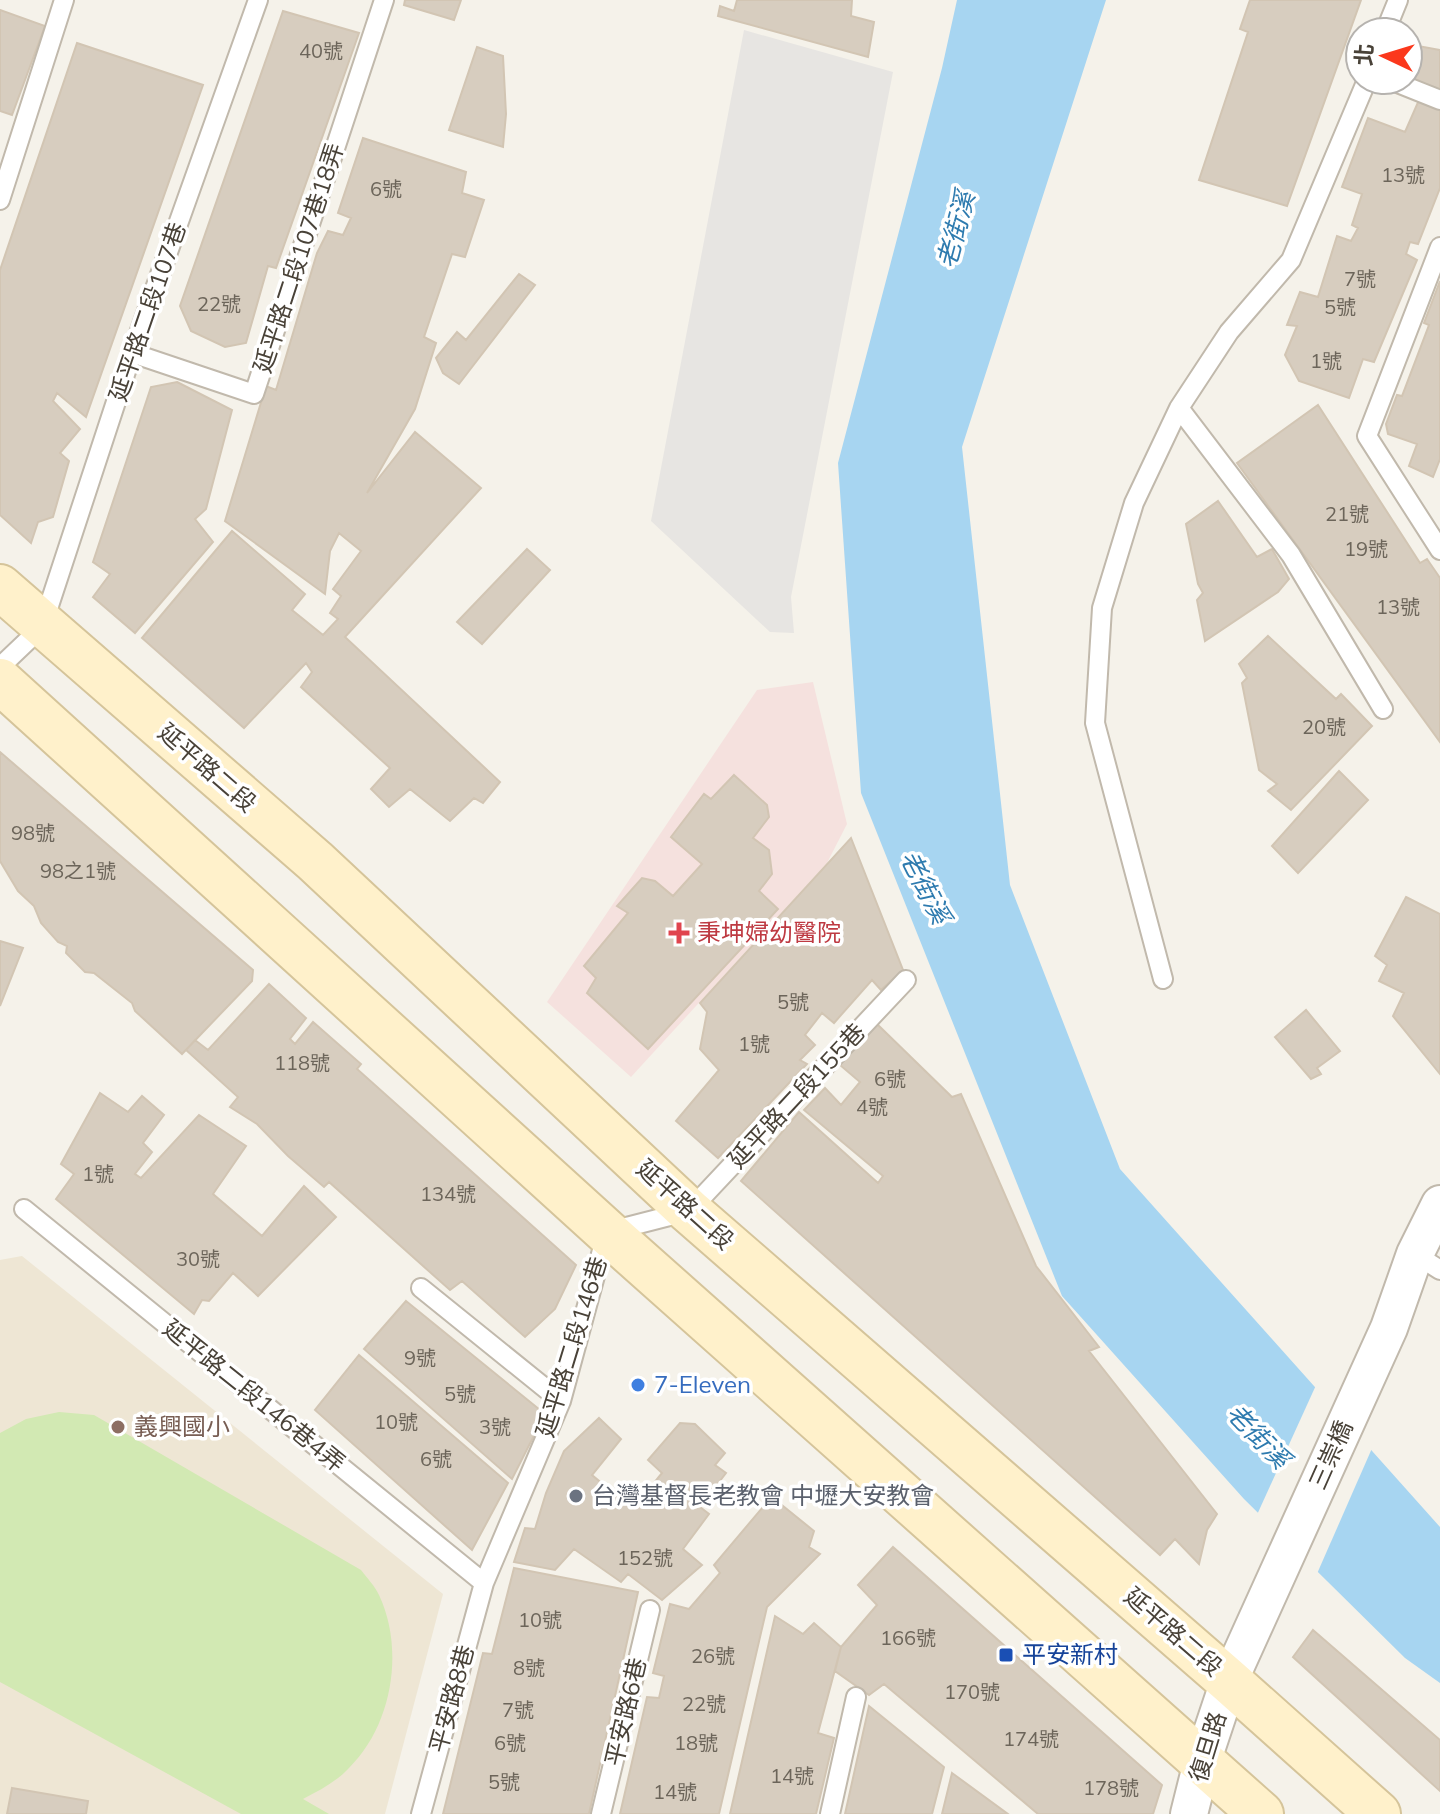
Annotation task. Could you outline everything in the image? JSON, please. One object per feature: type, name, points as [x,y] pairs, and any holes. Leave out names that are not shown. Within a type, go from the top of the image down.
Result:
[{"type":"main road","name":"延平路二段","points":[[0,587],[42,627],[315,861],[689,1211],[1378,1814]]},
{"type":"main road","points":[[0,681],[607,1232],[1261,1814]]},
{"type":"street","name":"三崇橋","points":[[1229,1681],[1389,1328],[1427,1262],[1440,1204]]},
{"type":"street","name":"復旦路","points":[[1189,1814],[1202,1762],[1229,1681]]},
{"type":"lane","points":[[0,200],[64,0]]},
{"type":"lane","name":"延平路二段107巷","points":[[42,627],[132,353],[258,0]]},
{"type":"lane","name":"延平路二段107巷18弄","points":[[132,353],[254,394],[384,0]]},
{"type":"lane","points":[[1163,979],[1095,723],[1102,608],[1134,503],[1179,408],[1229,332],[1291,260],[1360,96]]},
{"type":"lane","points":[[1440,247],[1367,436],[1440,550]]},
{"type":"lane","points":[[1179,408],[1291,555],[1383,709]]},
{"type":"lane","points":[[0,667],[42,627]]},
{"type":"lane","name":"延平路二段155巷","points":[[689,1211],[906,980]]},
{"type":"lane","name":"延平路二段146巷4弄","points":[[24,1209],[484,1583]]},
{"type":"lane","name":"延平路二段146巷","points":[[484,1583],[561,1401],[607,1232],[689,1211]]},
{"type":"lane","points":[[421,1288],[561,1401]]},
{"type":"lane","name":"平安路8巷","points":[[421,1814],[484,1583]]},
{"type":"lane","name":"平安路6巷","points":[[601,1814],[650,1610]]},
{"type":"lane","points":[[830,1814],[856,1697]]},
{"type":"shaded area","points":[[744,30],[893,72],[791,597],[794,633],[770,632],[651,521]]},
{"type":"shaded area","name":"秉坤婦幼醫院","points":[[813,682],[847,824],[827,863],[631,1077],[547,1002],[757,690]]},
{"type":"shaded area","name":"義興國小","points":[[22,1256],[443,1594],[385,1814],[0,1814],[0,1260]]},
{"type":"green space","name":"義興國小","points":[[59,1412],[94,1415],[361,1570],[375,1588],[387,1617],[391,1639],[390,1686],[384,1709],[364,1751],[339,1777],[303,1799],[329,1814],[241,1814],[0,1682],[0,1433],[26,1419]]},
{"type":"water","name":"老街溪","points":[[957,0],[1106,0],[962,447],[1010,885],[1120,1169],[1440,1527],[1440,1683],[1405,1658],[1244,1499],[1062,1296],[861,793],[838,463]]},
{"type":"pier","points":[[1317,1383],[1373,1446],[1316,1576],[1256,1517]]},
{"type":"building","points":[[405,0],[461,0],[454,20],[404,5]]},
{"type":"building","points":[[737,0],[852,0],[851,16],[874,22],[868,57],[718,16],[720,6],[734,11]]},
{"type":"building","points":[[1250,0],[1361,0],[1355,16],[1344,16],[1344,47],[1287,206],[1199,180],[1248,32],[1240,29]]},
{"type":"building","points":[[0,10],[45,26],[12,115],[0,111]]},
{"type":"building","points":[[283,11],[359,33],[276,268],[268,266],[246,343],[225,347],[191,331],[180,306]]},
{"type":"building","points":[[77,43],[203,85],[86,417],[57,393],[53,401],[80,429],[60,453],[69,461],[53,517],[38,522],[31,543],[0,515],[0,270]]},
{"type":"building","points":[[477,47],[503,56],[506,114],[503,147],[449,130]]},
{"type":"building","points":[[1424,47],[1440,50],[1440,89],[1424,84]]},
{"type":"building","points":[[1419,100],[1440,108],[1440,188],[1418,244],[1410,242],[1406,254],[1417,260],[1374,362],[1363,359],[1349,398],[1299,381],[1285,355],[1297,326],[1287,325],[1300,292],[1318,297],[1337,236],[1351,241],[1358,228],[1352,225],[1362,194],[1342,187],[1368,118],[1405,132]]},
{"type":"building","points":[[363,138],[466,172],[462,193],[484,200],[465,257],[452,254],[424,337],[436,343],[415,409],[367,493],[415,432],[481,488],[345,637],[500,782],[483,803],[474,798],[450,821],[410,789],[389,807],[371,789],[390,768],[301,687],[312,672],[306,663],[244,728],[142,638],[232,531],[305,594],[292,610],[323,635],[338,619],[330,613],[341,596],[333,589],[361,551],[339,533],[330,551],[325,594],[225,521],[266,386],[276,390],[317,253],[328,231],[343,235],[351,218],[338,213]]},
{"type":"building","points":[[519,274],[535,285],[459,384],[443,373],[436,358],[457,332],[466,340]]},
{"type":"building","points":[[1440,281],[1440,459],[1433,477],[1409,466],[1417,444],[1388,434],[1386,424],[1397,395],[1402,396],[1429,325],[1424,323]]},
{"type":"building","points":[[177,382],[232,410],[206,509],[195,519],[213,542],[135,633],[93,597],[110,574],[93,562],[151,387]]},
{"type":"building","points":[[1318,405],[1420,563],[1427,559],[1440,578],[1440,742],[1237,463]]},
{"type":"building","points":[[1218,501],[1257,557],[1272,549],[1289,579],[1278,592],[1205,641],[1197,600],[1203,593],[1198,584],[1186,524]]},
{"type":"building","points":[[527,549],[550,570],[482,644],[457,622]]},
{"type":"building","points":[[1268,636],[1336,699],[1341,694],[1372,726],[1291,810],[1268,791],[1277,784],[1259,770],[1242,683],[1247,678],[1239,664]]},
{"type":"building","points":[[0,752],[253,970],[252,981],[182,1054],[135,1011],[132,1003],[94,973],[85,972],[66,953],[67,946],[58,942],[41,923],[34,906],[18,891],[0,861]]},
{"type":"building","points":[[1339,771],[1368,800],[1298,873],[1272,846]]},
{"type":"building","points":[[734,775],[767,805],[769,817],[753,838],[769,850],[772,874],[759,891],[778,909],[648,1049],[587,993],[596,978],[584,966],[628,913],[617,906],[642,878],[655,881],[673,896],[702,864],[671,837],[704,794],[711,799]]},
{"type":"building","points":[[851,838],[903,970],[881,990],[872,980],[834,1023],[822,1013],[805,1035],[815,1045],[800,1060],[807,1064],[718,1158],[676,1121],[719,1070],[700,1049],[707,1012],[700,1003]]},
{"type":"building","points":[[1406,897],[1440,914],[1440,1074],[1393,1016],[1404,993],[1379,981],[1387,965],[1375,956]]},
{"type":"building","points":[[0,941],[23,948],[0,1006]]},
{"type":"building","points":[[269,984],[306,1018],[290,1039],[295,1044],[313,1022],[361,1064],[357,1069],[576,1265],[555,1309],[525,1337],[462,1281],[450,1290],[329,1182],[324,1187],[257,1124],[230,1107],[238,1097],[186,1050],[195,1040],[208,1050]]},
{"type":"building","points":[[1306,1010],[1340,1051],[1317,1068],[1321,1074],[1311,1079],[1275,1037]]},
{"type":"building","points":[[877,1024],[952,1097],[961,1094],[1036,1266],[1099,1347],[1089,1351],[1217,1514],[1207,1530],[1199,1564],[1175,1539],[1160,1555],[741,1181],[799,1112],[878,1183],[883,1176],[804,1110],[825,1088],[841,1105],[860,1082],[840,1065]]},
{"type":"building","points":[[100,1093],[128,1112],[142,1096],[164,1115],[143,1143],[152,1152],[135,1174],[141,1178],[199,1115],[246,1146],[213,1194],[262,1236],[304,1186],[336,1217],[258,1296],[233,1273],[209,1301],[202,1300],[194,1314],[56,1199],[74,1174],[61,1164]]},
{"type":"building","points":[[406,1301],[545,1414],[512,1479],[364,1349]]},
{"type":"building","points":[[359,1355],[508,1483],[472,1550],[315,1410]]},
{"type":"building","points":[[599,1418],[621,1439],[592,1475],[633,1509],[662,1473],[648,1460],[680,1423],[695,1424],[725,1453],[715,1465],[726,1473],[700,1507],[709,1514],[683,1549],[702,1565],[662,1600],[628,1574],[621,1582],[574,1549],[555,1570],[514,1562],[525,1528],[535,1529],[564,1451]]},
{"type":"building","points":[[768,1501],[778,1502],[814,1531],[809,1547],[820,1554],[767,1607],[719,1814],[620,1814],[647,1697],[659,1698],[664,1676],[653,1673],[670,1604],[689,1609],[720,1573],[714,1565]]},
{"type":"building","points":[[893,1547],[1162,1785],[1153,1814],[1038,1814],[884,1684],[869,1695],[835,1671],[841,1647],[877,1605],[858,1585]]},
{"type":"building","points":[[514,1568],[638,1592],[589,1814],[443,1814],[483,1653],[492,1654]]},
{"type":"building","points":[[775,1616],[803,1634],[814,1623],[841,1647],[818,1733],[834,1738],[816,1814],[730,1814]]},
{"type":"building","points":[[1313,1630],[1440,1740],[1440,1791],[1293,1657]]},
{"type":"building","points":[[869,1706],[944,1767],[932,1814],[845,1814]]},
{"type":"building","points":[[952,1773],[1008,1814],[942,1814]]},
{"type":"building","points":[[12,1788],[88,1801],[86,1814],[7,1814]]},
{"type":"place","name":"秉坤婦幼醫院","points":[[679,933]]},
{"type":"place","name":"7-Eleven","points":[[638,1385]]},
{"type":"place","name":"義興國小","points":[[118,1427]]},
{"type":"place","name":"台灣基督長老教會 中壢大安教會","points":[[576,1496]]},
{"type":"place","name":"平安新村","points":[[1006,1655]]}]
